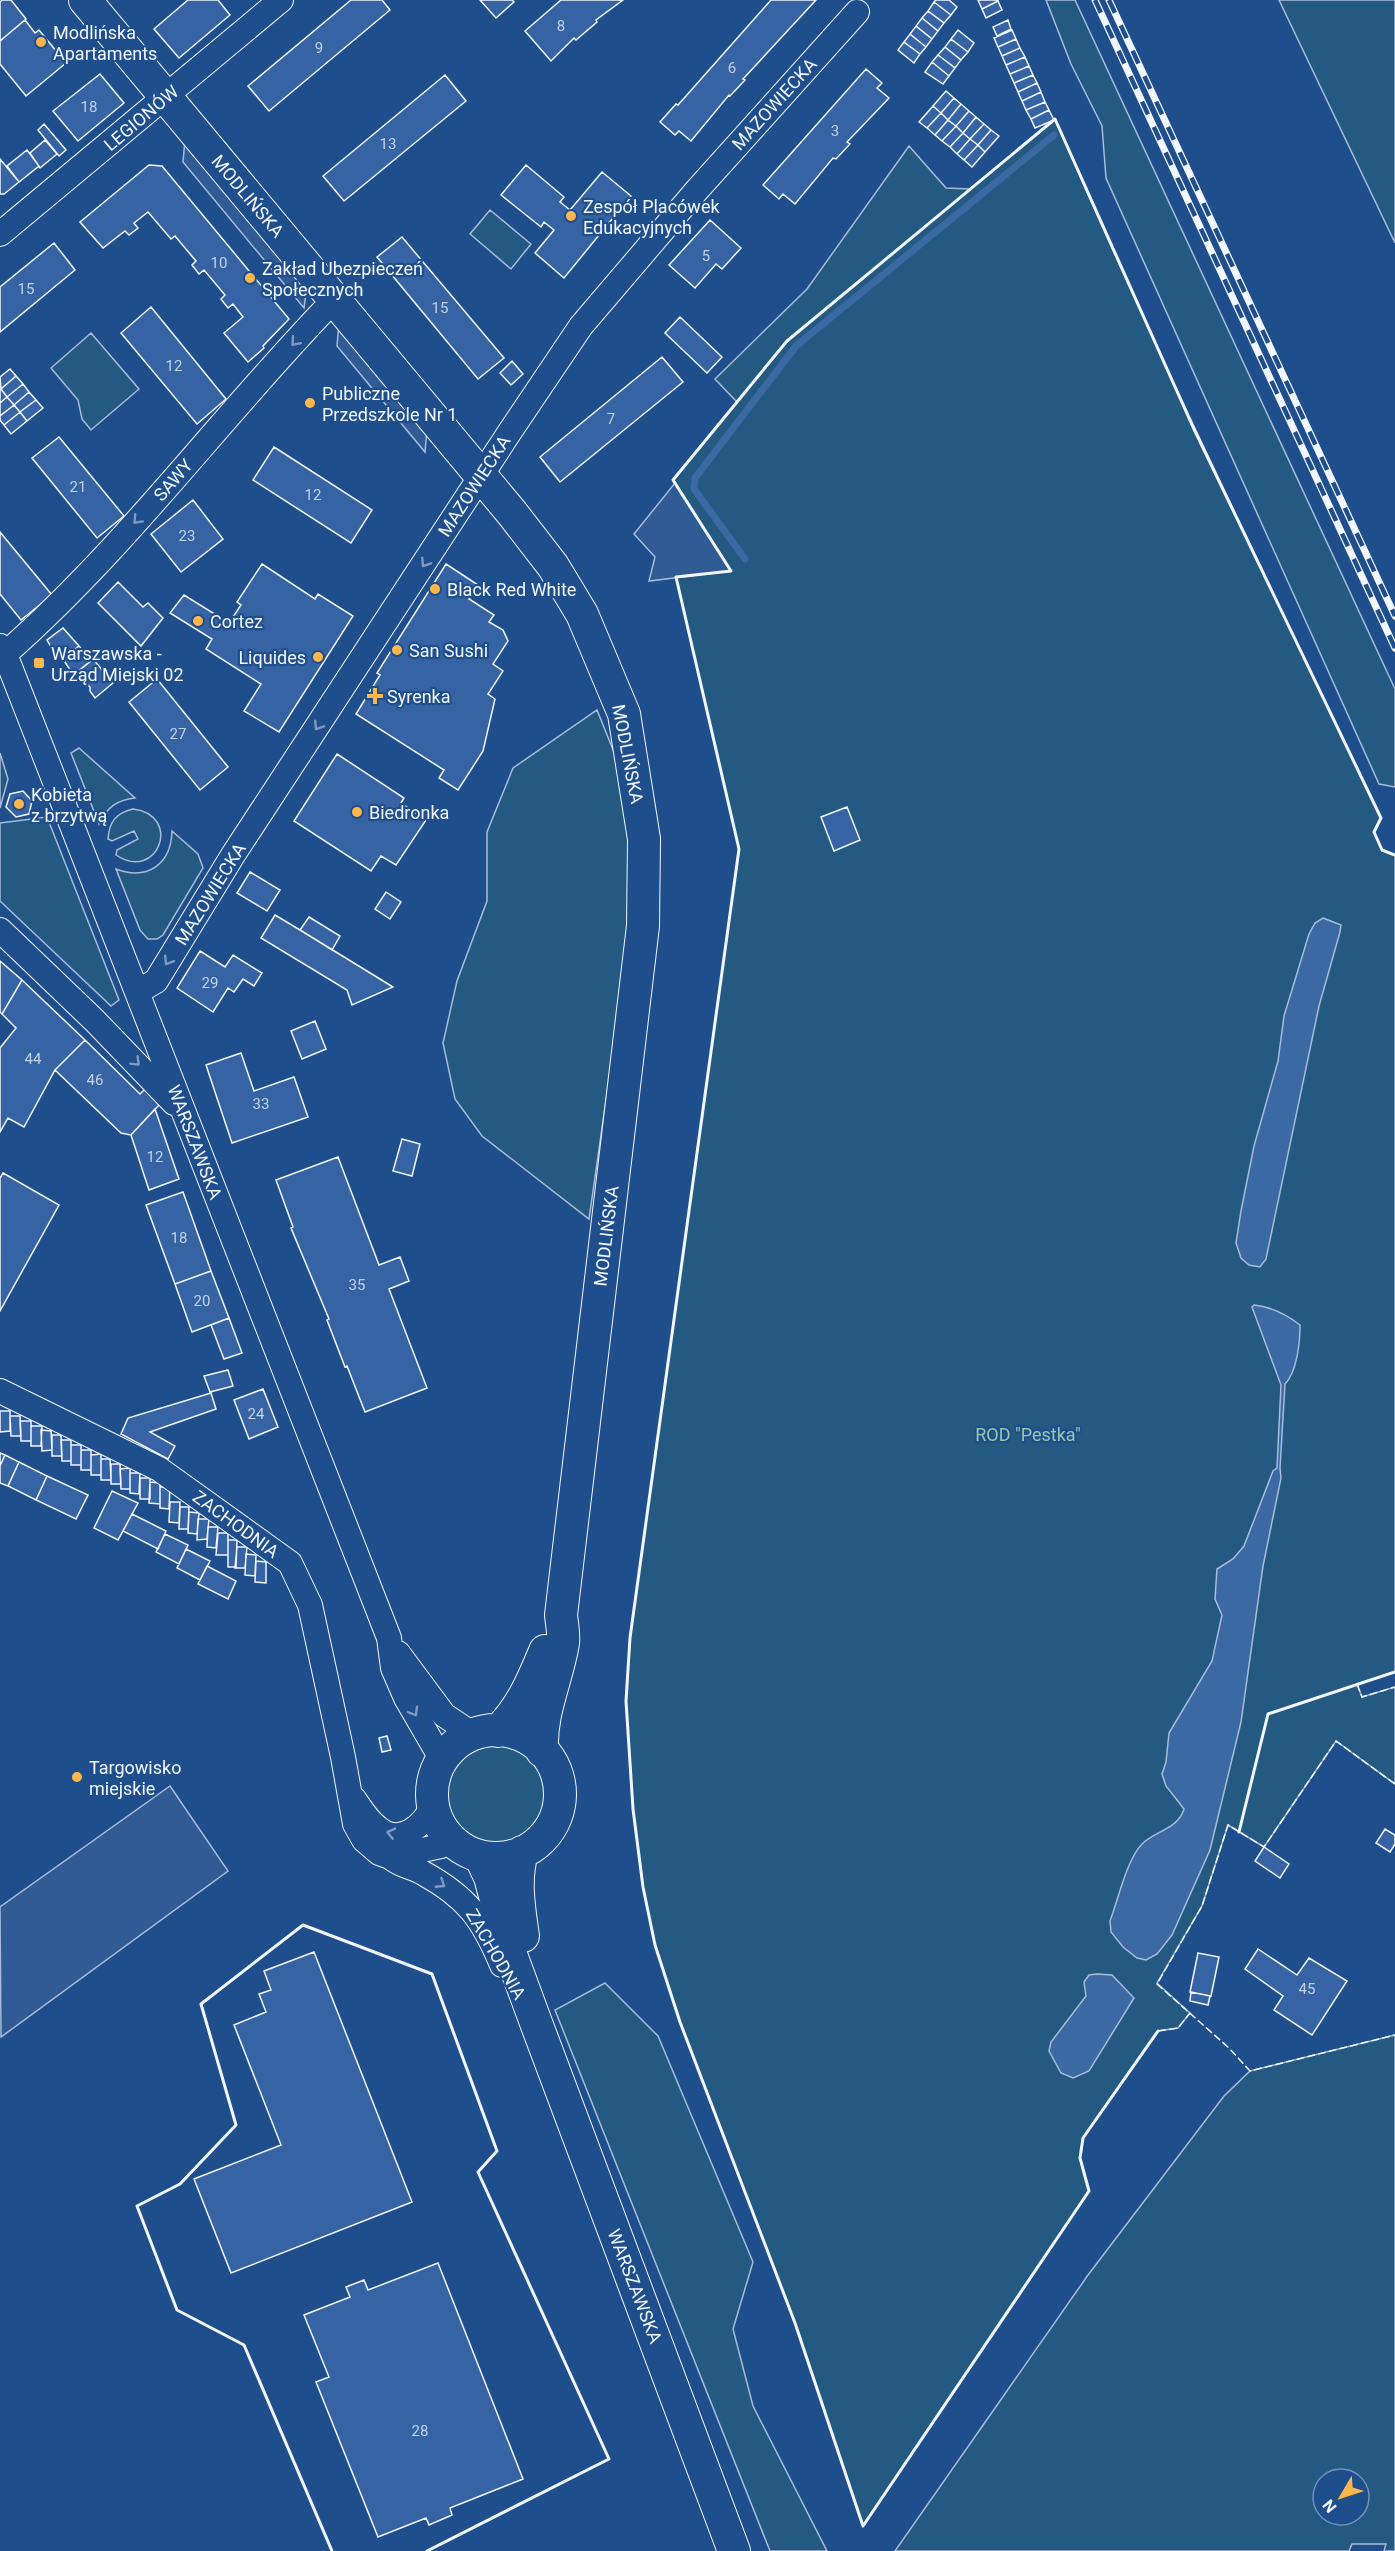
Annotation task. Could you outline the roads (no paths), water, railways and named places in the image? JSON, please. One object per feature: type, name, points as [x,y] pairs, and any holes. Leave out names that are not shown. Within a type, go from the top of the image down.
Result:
[{"type":"main road","name":"MODLIŃSKA","points":[[85,0],[481,475],[553,566],[582,614],[624,714],[644,839],[643,926],[561,1615],[563,1641],[543,1720],[542,1751]]},
{"type":"main road","name":"MODLIŃSKA","points":[[486,1733],[510,1719],[523,1700],[561,1615]]},
{"type":"main road","points":[[486,1733],[514,1733],[530,1740],[542,1751],[552,1764],[558,1779],[560,1796],[551,1827],[540,1840],[522,1852],[496,1858],[480,1856],[464,1850],[451,1840],[440,1826],[433,1805],[432,1793],[435,1776],[442,1760],[453,1747],[486,1733]]},
{"type":"main road","name":"WARSZAWSKA","points":[[522,1852],[517,1870],[517,1889],[535,2020]]},
{"type":"main road","name":"WARSZAWSKA","points":[[480,1856],[490,1877],[510,1952],[734,2551]]},
{"type":"street","name":"LEGIONÓW","points":[[0,234],[281,0]]},
{"type":"street","name":"MAZOWIECKA","points":[[137,992],[156,981],[240,846],[481,475],[581,327],[697,190],[857,12]]},
{"type":"street","name":"SAWY","points":[[3,650],[40,624],[149,507],[334,300]]},
{"type":"street","name":"WARSZAWSKA","points":[[3,650],[388,1638],[393,1668],[406,1698],[442,1760]]},
{"type":"street","points":[[0,930],[155,1081],[185,1116]]},
{"type":"street","points":[[94,1020],[123,1036],[151,1028]]},
{"type":"street","name":"ZACHODNIA","points":[[0,1391],[159,1469],[290,1563],[310,1605],[351,1795],[355,1824],[364,1840],[379,1853],[390,1857],[403,1867],[420,1871],[447,1887],[469,1905],[490,1936],[502,1966],[535,2020]]},
{"type":"street","name":"WARSZAWSKA","points":[[388,1638],[444,1715],[486,1733]]},
{"type":"street","name":"ZACHODNIA","points":[[351,1795],[379,1830],[399,1836],[414,1829],[426,1819],[433,1805]]},
{"type":"street","points":[[390,1857],[441,1846],[451,1840]]},
{"type":"waterway","points":[[745,559],[694,489],[695,478],[796,346],[1054,135]]},
{"type":"railway","points":[[1095,0],[1395,648]]},
{"type":"railway","points":[[1109,0],[1395,616]]},
{"type":"place","name":"Modlińska Apartaments","points":[[41,42]]},
{"type":"place","name":"Zespół Placówek Edukacyjnych","points":[[571,216]]},
{"type":"place","name":"Zakład Ubezpieczeń Społecznych","points":[[250,278]]},
{"type":"place","name":"Publiczne Przedszkole Nr 1","points":[[310,403]]},
{"type":"place","name":"Black Red White","points":[[435,589]]},
{"type":"place","name":"Cortez","points":[[198,621]]},
{"type":"place","name":"San Sushi","points":[[397,650]]},
{"type":"place","name":"Liquides","points":[[318,657]]},
{"type":"place","name":"Warszawska - Urząd Miejski 02","points":[[39,663]]},
{"type":"place","name":"Syrenka","points":[[375,696]]},
{"type":"place","name":"Kobieta z brzytwą","points":[[19,804]]},
{"type":"place","name":"Biedronka","points":[[357,812]]},
{"type":"place","name":"Targowisko miejskie","points":[[77,1777]]},
{"type":"park label","name":"ROD \"Pestka\"","points":[[1028,1434]]}]
